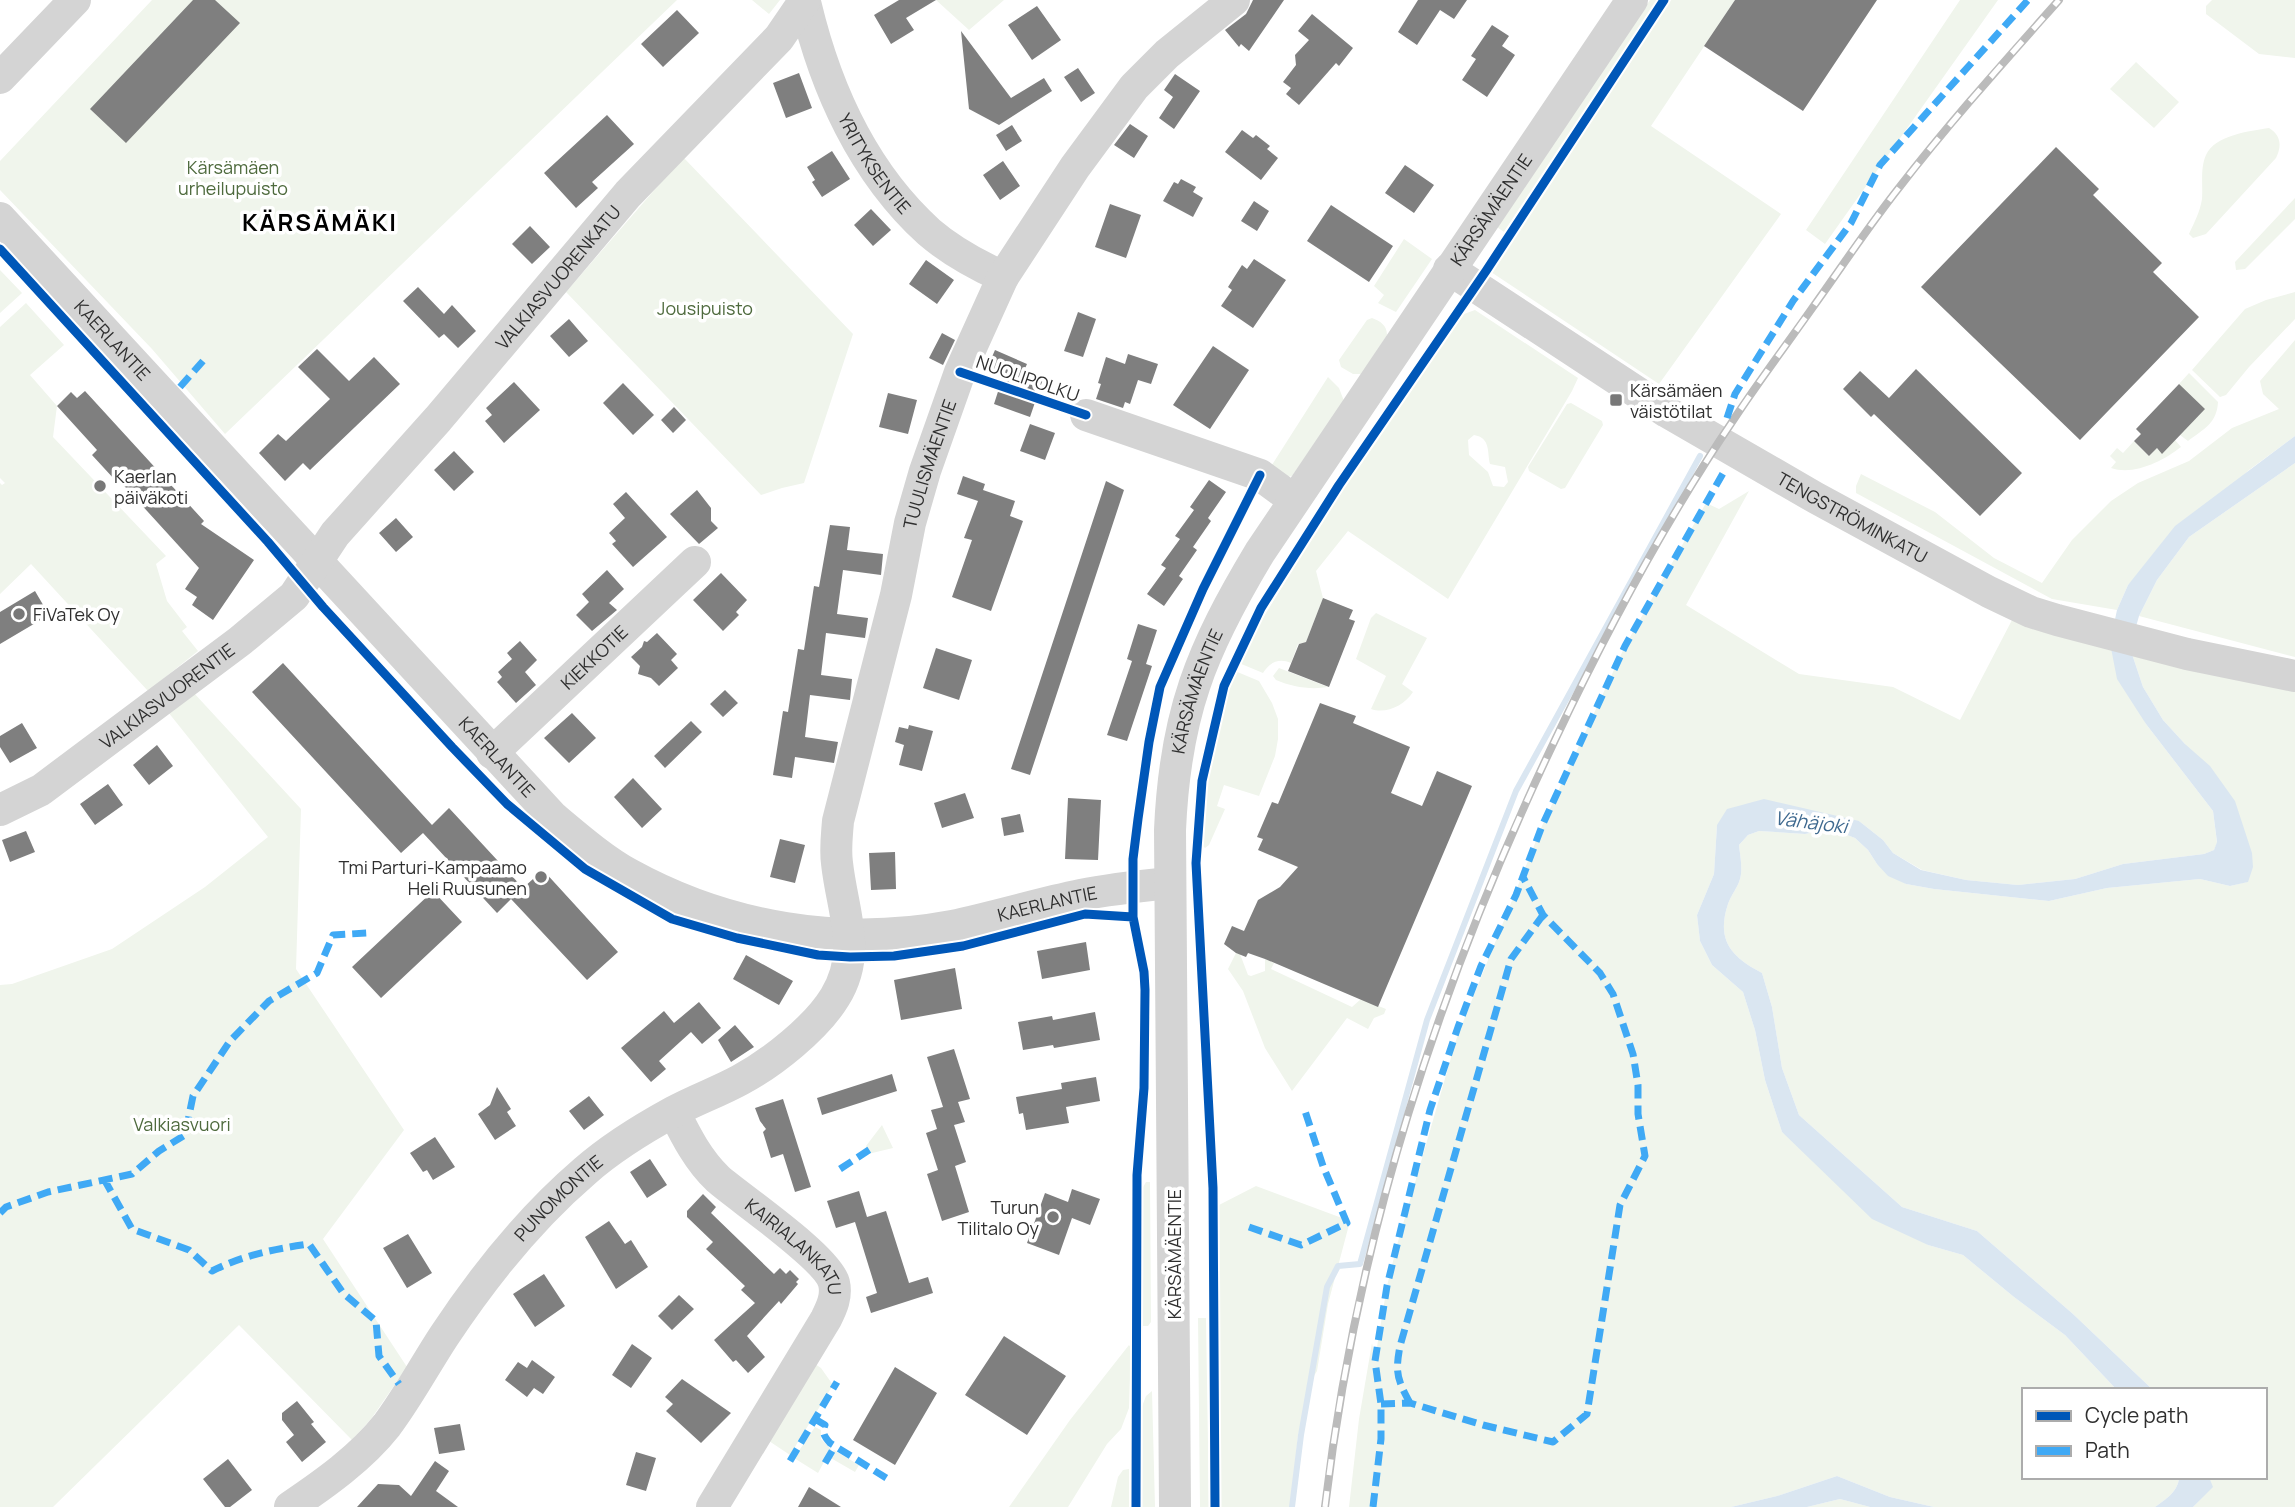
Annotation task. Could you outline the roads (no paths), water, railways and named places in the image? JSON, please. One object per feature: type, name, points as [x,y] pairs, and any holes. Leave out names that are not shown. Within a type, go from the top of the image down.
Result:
[{"type":"street","points":[[0,78],[75,0]]},
{"type":"street","name":"TUULISMÄENTIE","points":[[849,933],[837,864],[838,821],[896,595],[910,523],[928,460],[960,372],[1003,277],[1075,167],[1134,87],[1167,54],[1199,11],[1234,0]]},
{"type":"street","name":"KÄRSÄMÄENTIE","points":[[1175,1507],[1170,830],[1175,765],[1194,683],[1224,614],[1293,499],[1632,0]]},
{"type":"street","name":"YRITYKSENTIE","points":[[805,1],[825,72],[845,118],[889,190],[931,233],[959,254],[1003,277]]},
{"type":"street","name":"VALKIASVUORENKATU","points":[[318,560],[335,534],[447,409],[628,194],[779,38],[805,1]]},
{"type":"street","name":"KAERLANTIE","points":[[0,218],[553,817],[627,873],[684,901],[747,922],[799,932],[849,933],[885,933],[951,926],[1082,895],[1170,883]]},
{"type":"street","name":"TENGSTRÖMINKATU","points":[[1449,269],[1667,412],[1989,593],[2031,612],[2057,620],[2187,654],[2295,676]]},
{"type":"street","name":"NUOLIPOLKU","points":[[1086,415],[1260,475],[1293,499]]},
{"type":"street","name":"VALKIASVUORENTIE","points":[[0,810],[41,790],[240,640],[294,596],[318,560]]},
{"type":"street","name":"KIEKKOTIE","points":[[492,753],[695,562]]},
{"type":"street","name":"PUNOMONTIE","points":[[290,1507],[360,1453],[387,1425],[477,1287],[541,1210],[603,1156],[674,1112],[743,1079],[784,1050],[815,1021],[834,998],[846,976],[850,957],[849,933]]},
{"type":"street","name":"KAIRIALANKATU","points":[[674,1112],[693,1149],[717,1177],[817,1260],[834,1282],[834,1304],[826,1319],[712,1507]]},
{"type":"water","name":"Vähäjoki","points":[[2295,436],[2295,463],[2189,537],[2157,580],[2139,616],[2130,648],[2143,687],[2163,720],[2210,766],[2235,801],[2252,853],[2253,867],[2248,882],[2230,886],[2200,879],[2107,888],[2049,901],[1906,884],[1888,876],[1855,838],[1831,829],[1805,834],[1759,831],[1748,835],[1739,845],[1741,875],[1728,904],[1724,928],[1725,937],[1734,954],[1762,973],[1772,1007],[1782,1068],[1799,1115],[1902,1207],[1977,1231],[2073,1314],[2151,1388],[2115,1388],[2065,1335],[1963,1255],[1928,1245],[1872,1219],[1782,1132],[1765,1080],[1755,1030],[1743,992],[1712,965],[1700,941],[1697,915],[1714,874],[1717,825],[1727,809],[1764,799],[1859,821],[1883,840],[1893,853],[1921,870],[1966,880],[2018,885],[2075,879],[2123,864],[2204,854],[2214,850],[2217,842],[2213,811],[2146,724],[2117,679],[2110,643],[2117,610],[2128,585],[2175,526]]},
{"type":"water","points":[[1837,1476],[1890,1497],[1934,1507],[1870,1507],[1840,1499],[1807,1507],[1731,1507],[1777,1496]]},
{"type":"water","points":[[2179,1479],[2210,1479],[2213,1487],[2193,1507],[2155,1507],[2174,1491]]},
{"type":"waterway","points":[[1292,1507],[1301,1435],[1327,1287],[1338,1266],[1360,1264],[1427,1020],[1516,791],[1700,456]]},
{"type":"railway","points":[[1325,1507],[1339,1406],[1358,1307],[1408,1114],[1439,1019],[1474,926],[1555,740],[1661,536],[1753,391],[1898,189],[2059,0]]},
{"type":"place","name":"Kärsämäen väistötilat","points":[[1616,400]]},
{"type":"place","name":"Kaerlan päiväkoti","points":[[100,486]]},
{"type":"place","name":"FiVaTek Oy","points":[[19,614]]},
{"type":"place","name":"Tmi Parturi-Kampaamo Heli Ruusunen","points":[[541,877]]},
{"type":"place","name":"Turun Tilitalo Oy","points":[[1053,1217]]},
{"type":"district","name":"KÄRSÄMÄKI","points":[[320,221]]},
{"type":"park label","name":"Kärsämäen urheilupuisto","points":[[233,177]]},
{"type":"park label","name":"Jousipuisto","points":[[705,308]]},
{"type":"park label","name":"Valkiasvuori","points":[[182,1124]]}]
